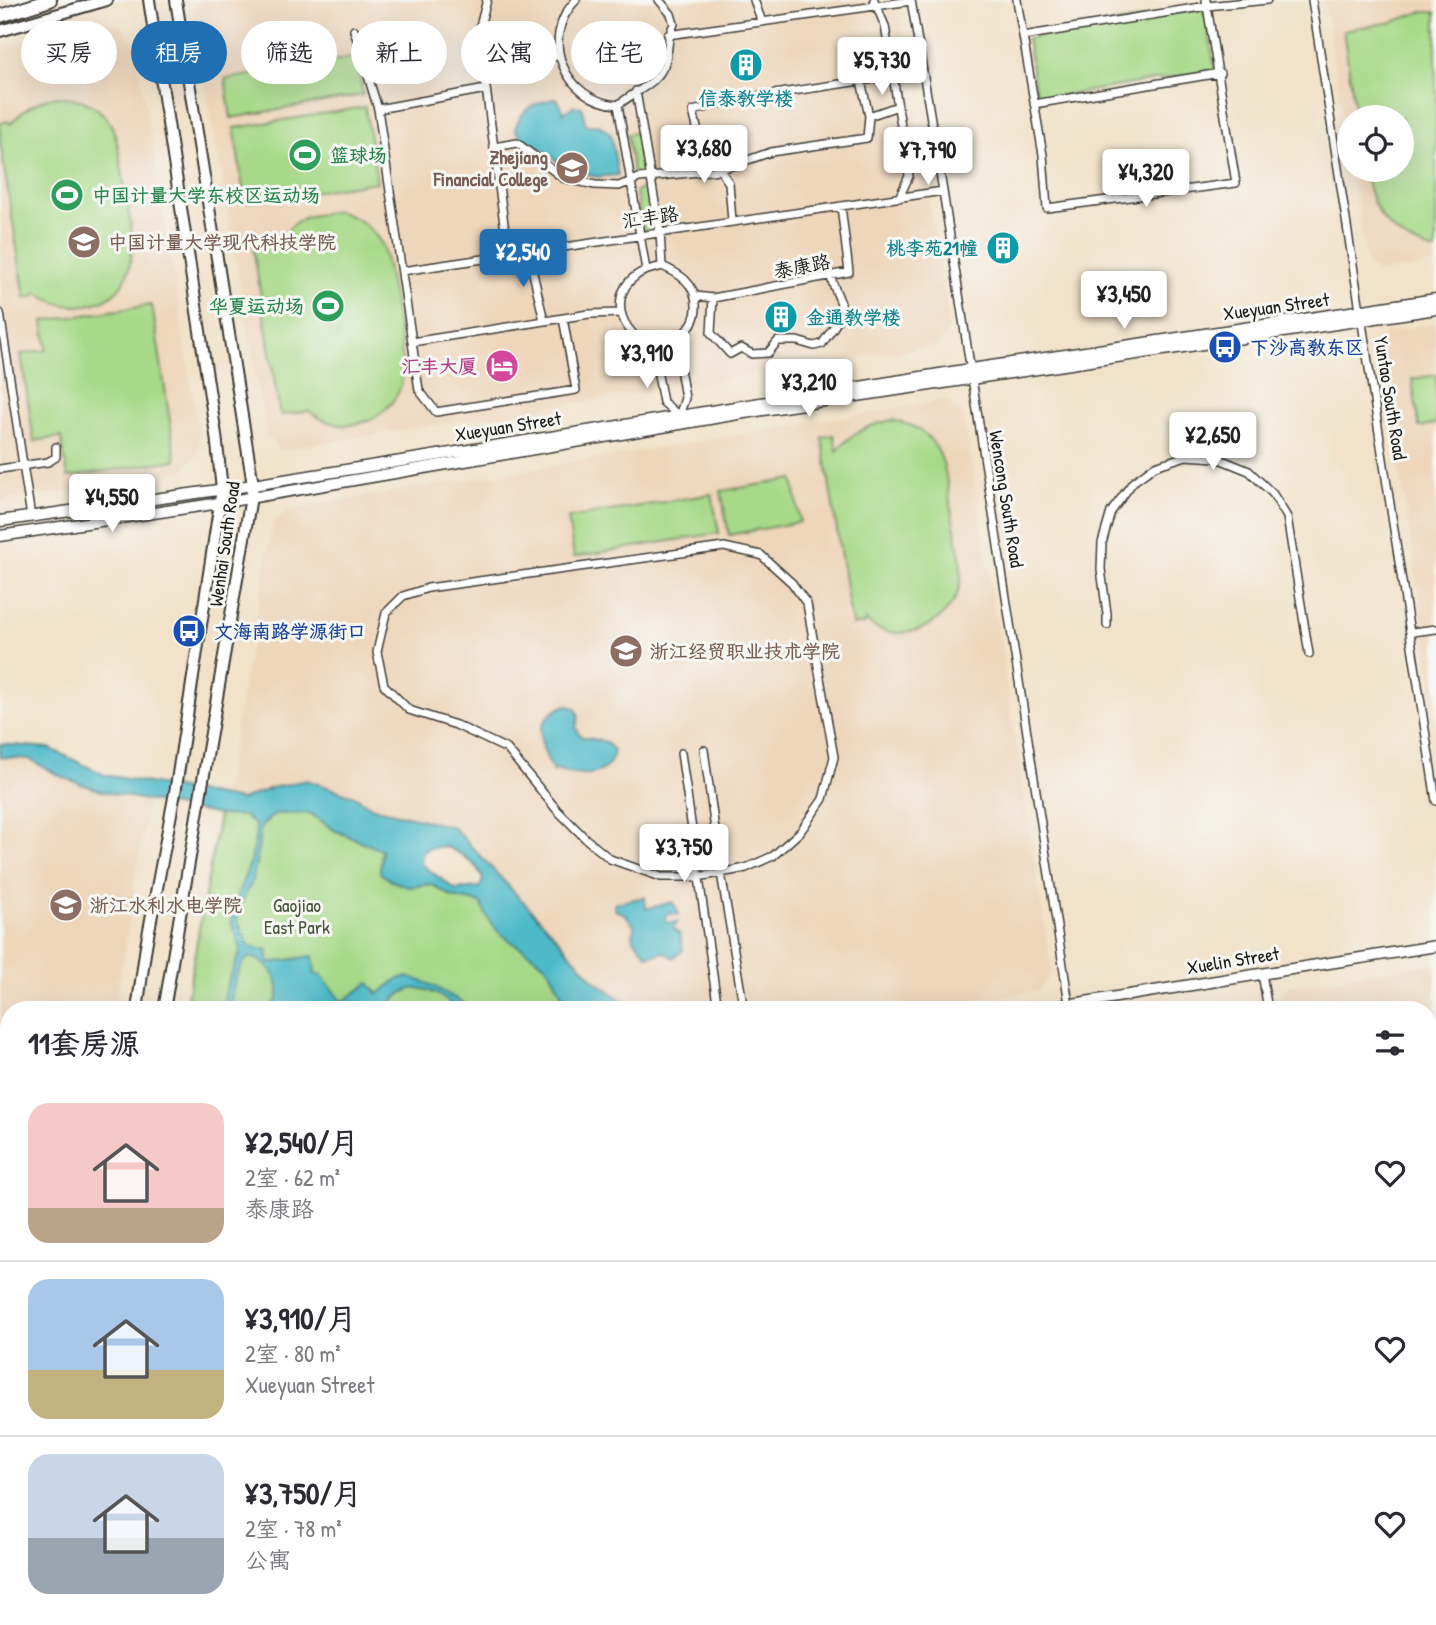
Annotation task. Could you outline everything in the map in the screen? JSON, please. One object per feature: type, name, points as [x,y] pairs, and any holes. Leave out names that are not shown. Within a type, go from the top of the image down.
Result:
[{"type":"highway","points":[[0,16],[50,0]]},
{"type":"main road","points":[[0,31],[107,0]]},
{"type":"main road","name":"Wenhai South Road","points":[[138,1001],[146,946],[172,813],[222,489],[149,0]]},
{"type":"main road","name":"Wenhai South Road","points":[[166,1001],[253,485],[176,0]]},
{"type":"main road","name":"Xueyuan Street","points":[[0,521],[253,485],[679,416],[1363,316],[1436,299]]},
{"type":"main road","points":[[1363,316],[1436,309]]},
{"type":"main road","points":[[0,536],[251,498],[972,375]]},
{"type":"main road","name":"Xuelin Street","points":[[1088,1001],[1436,946]]},
{"type":"street","points":[[481,21],[487,0]]},
{"type":"street","points":[[576,0],[568,9],[561,25],[559,56],[568,76],[578,89],[608,104],[618,105],[661,72],[668,53],[668,35],[674,24],[671,14],[659,0]]},
{"type":"street","points":[[754,0],[761,22]]},
{"type":"street","points":[[1017,0],[1043,155],[1046,208],[1236,183],[1207,3]]},
{"type":"street","points":[[1023,36],[1207,3],[1267,0]]},
{"type":"street","name":"Yuntao South Road","points":[[1312,0],[1412,632],[1436,801]]},
{"type":"street","points":[[668,35],[875,3],[911,1]]},
{"type":"street","name":"Wencong South Road","points":[[911,1],[1069,1001]]},
{"type":"street","points":[[875,3],[885,26],[909,176],[899,198]]},
{"type":"street","points":[[1034,104],[1220,73]]},
{"type":"street","points":[[732,222],[729,183],[700,140],[694,111],[734,100],[893,76]]},
{"type":"street","points":[[494,147],[517,143],[563,178],[595,186],[619,186],[639,178],[719,170],[771,152],[867,138],[869,116],[861,81]]},
{"type":"street","points":[[370,84],[377,108],[419,390],[436,412],[576,390],[564,318]]},
{"type":"street","points":[[485,84],[508,254]]},
{"type":"street","points":[[377,108],[486,89]]},
{"type":"street","points":[[636,91],[660,232],[662,266]]},
{"type":"street","points":[[618,105],[646,270]]},
{"type":"street","points":[[869,116],[898,106]]},
{"type":"street","name":"汇丰路","points":[[402,271],[943,191]]},
{"type":"street","name":"泰康路","points":[[695,296],[713,298],[849,272],[842,206]]},
{"type":"street","points":[[528,251],[544,321]]},
{"type":"street","points":[[662,266],[685,279],[695,296],[697,308],[688,330],[669,342],[652,343],[635,336],[627,328],[621,313],[622,294],[628,284],[646,270],[662,266]]},
{"type":"street","points":[[713,298],[711,333],[730,354],[741,348],[752,354],[768,353],[778,341],[797,341],[814,346],[822,344],[842,313],[841,302],[831,277]]},
{"type":"street","points":[[0,313],[31,517]]},
{"type":"street","points":[[412,341],[589,314],[621,313]]},
{"type":"street","points":[[652,343],[663,401],[679,416],[685,398],[675,339]]},
{"type":"street","points":[[0,469],[48,461],[56,457],[56,447]]},
{"type":"street","points":[[1107,625],[1101,543],[1111,512],[1133,482],[1155,466],[1186,456],[1217,458],[1249,471],[1273,494],[1287,517],[1310,654]]},
{"type":"street","points":[[724,547],[761,555],[792,583],[807,604],[834,757],[823,799],[800,832],[773,856],[746,868],[697,877],[661,877],[610,859],[557,810],[507,749],[456,725],[409,710],[384,685],[377,652],[386,613],[403,596],[428,588],[724,547]]},
{"type":"street","points":[[1412,632],[1436,629]]},
{"type":"street","points":[[704,750],[742,1001]]},
{"type":"street","points":[[681,753],[717,1001]]},
{"type":"street","points":[[1262,974],[1266,1001]]},
{"type":"shaded area","name":"Zhejiang Financial College","points":[[202,0],[897,0],[950,326],[939,345],[279,450],[266,434],[205,84],[227,84],[227,21],[194,21],[192,10]]},
{"type":"shaded area","points":[[1324,0],[1436,0],[1436,264],[1379,272],[1367,265],[1353,182],[1414,182],[1414,105],[1341,105]]},
{"type":"shaded area","name":"中国计量大学现代科技学院","points":[[117,25],[121,26],[131,39],[131,84],[142,84],[200,437],[198,453],[184,470],[159,478],[0,501],[0,47],[21,42],[21,84],[117,84]]},
{"type":"shaded area","points":[[1436,323],[1436,710],[1380,338],[1390,331]]},
{"type":"shaded area","name":"浙江经贸职业技术学院","points":[[945,400],[964,413],[1052,972],[1038,991],[978,1001],[623,1001],[593,979],[453,827],[373,808],[354,796],[271,788],[241,800],[223,798],[273,522],[291,509]]},
{"type":"shaded area","name":"浙江水利水电学院","points":[[0,757],[29,759],[62,777],[101,791],[148,800],[116,1001],[0,1001]]},
{"type":"shaded area","points":[[1436,963],[1436,1001],[1282,1001],[1284,989],[1292,985]]},
{"type":"green space","points":[[1205,8],[1215,70],[1037,100],[1027,38]]},
{"type":"green space","points":[[1420,12],[1436,12],[1436,251],[1407,240],[1386,223],[1368,186],[1367,182],[1414,182],[1414,105],[1354,105],[1343,30],[1393,22]]},
{"type":"green space","points":[[351,58],[351,84],[361,84],[363,95],[231,118],[227,79],[241,76],[241,84],[337,84],[337,60]]},
{"type":"green space","name":"中国计量大学东校区运动场","points":[[51,97],[80,100],[93,106],[110,122],[119,153],[132,233],[132,253],[121,286],[107,298],[87,305],[60,304],[36,292],[36,296],[25,298],[0,142],[0,123],[8,121],[10,124],[28,108]]},
{"type":"green space","name":"篮球场","points":[[365,107],[377,182],[245,202],[234,128]]},
{"type":"green space","points":[[639,132],[646,171],[633,174],[627,134]]},
{"type":"green space","points":[[649,188],[656,228],[642,231],[636,191]]},
{"type":"green space","name":"华夏运动场","points":[[335,211],[363,223],[383,246],[402,357],[401,385],[392,403],[370,420],[349,425],[328,422],[309,411],[280,415],[252,241],[281,237],[296,222],[306,217]]},
{"type":"green space","points":[[152,305],[176,460],[68,477],[61,437],[34,441],[21,354],[47,350],[43,321]]},
{"type":"green space","points":[[1436,375],[1436,424],[1419,427],[1412,379]]},
{"type":"green space","points":[[892,420],[920,430],[938,450],[946,475],[961,571],[956,597],[944,614],[928,626],[903,633],[880,629],[865,620],[865,624],[852,625],[822,437],[834,435],[837,451],[861,430]]},
{"type":"green space","points":[[793,479],[800,522],[729,535],[721,491]]},
{"type":"green space","points":[[712,494],[719,533],[574,557],[568,518]]},
{"type":"green space","name":"Gaojiao East Park","points":[[310,813],[334,830],[382,850],[380,873],[408,887],[431,884],[453,897],[482,903],[493,925],[507,939],[547,967],[563,998],[573,1001],[187,1001],[219,815]]},
{"type":"water","points":[[557,98],[564,113],[573,106],[582,107],[586,125],[599,125],[611,134],[618,175],[597,177],[562,167],[551,155],[521,137],[515,129],[526,110]]},
{"type":"water","points":[[666,130],[680,134],[690,144],[680,149],[681,154],[690,154],[691,161],[688,166],[661,169],[655,132]]},
{"type":"water","points":[[566,705],[575,708],[579,716],[576,727],[578,733],[583,737],[606,742],[614,750],[611,760],[600,771],[573,774],[555,769],[553,772],[541,742],[542,725],[555,711]]},
{"type":"water","points":[[0,744],[49,748],[105,775],[241,800],[271,788],[307,780],[354,796],[373,808],[453,827],[593,979],[623,1001],[573,1001],[563,998],[547,967],[499,932],[492,925],[481,903],[453,897],[431,884],[408,887],[392,881],[380,873],[382,850],[334,830],[310,813],[275,814],[261,826],[252,882],[240,906],[237,920],[249,946],[267,949],[269,963],[313,956],[315,975],[320,974],[341,1001],[276,1001],[276,979],[263,962],[249,957],[235,982],[232,1001],[224,1001],[226,988],[241,950],[231,922],[233,906],[251,861],[255,825],[244,816],[219,815],[101,791],[62,777],[29,759],[0,757]],"holes":[[[443,846],[461,855],[480,873],[483,879],[480,887],[455,889],[421,864],[426,849]]]},
{"type":"water","points":[[645,897],[646,909],[673,902],[679,914],[670,912],[665,918],[667,923],[678,922],[673,928],[680,935],[683,950],[673,958],[665,952],[648,956],[632,937],[635,927],[625,914],[615,910],[614,903]]},
{"type":"water","points":[[408,977],[460,1001],[447,1001],[419,989],[403,992],[393,1001],[343,1001],[369,983],[378,994],[398,979]]},
{"type":"place","name":"信泰教学楼","points":[[746,65]]},
{"type":"place","name":"篮球场","points":[[305,155]]},
{"type":"place","name":"Zhejiang Financial College","points":[[572,168]]},
{"type":"place","name":"中国计量大学东校区运动场","points":[[67,195]]},
{"type":"place","name":"中国计量大学现代科技学院","points":[[84,242]]},
{"type":"place","name":"桃李苑21幢","points":[[1003,248]]},
{"type":"place","name":"华夏运动场","points":[[328,306]]},
{"type":"place","name":"金通教学楼","points":[[781,317]]},
{"type":"place","name":"下沙高教东区","points":[[1225,347]]},
{"type":"place","name":"汇丰大厦","points":[[502,366]]},
{"type":"place","name":"文海南路学源街口","points":[[189,631]]},
{"type":"place","name":"浙江经贸职业技术学院","points":[[626,651]]},
{"type":"place","name":"浙江水利水电学院","points":[[66,905]]}]
